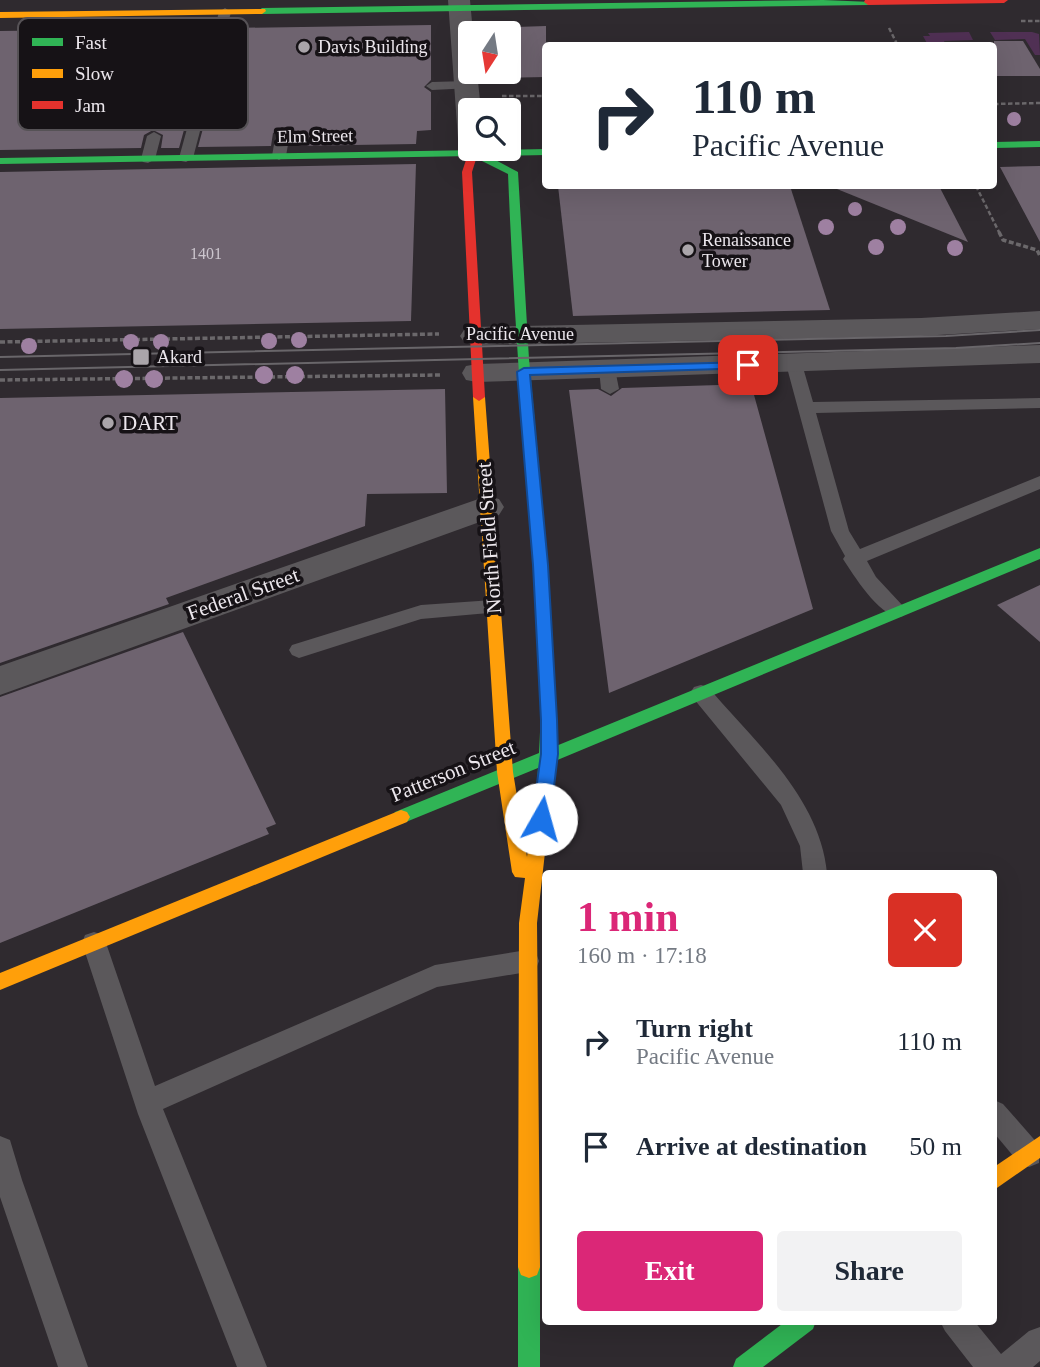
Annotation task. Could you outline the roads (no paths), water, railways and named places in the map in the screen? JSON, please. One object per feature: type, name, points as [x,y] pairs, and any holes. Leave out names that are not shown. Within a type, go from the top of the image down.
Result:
[{"type":"street","points":[[0,15],[225,12],[460,4],[1004,0]]},
{"type":"street","name":"North Field Street","points":[[460,4],[468,98]]},
{"type":"street","points":[[997,145],[1040,144]]},
{"type":"street","name":"Elm Street","points":[[0,162],[279,156],[458,148]]},
{"type":"street","name":"Elm Street","points":[[521,150],[542,152]]},
{"type":"street","name":"North Field Street","points":[[469,161],[467,173],[477,373],[505,772],[528,923]]},
{"type":"street","name":"North Field Street","points":[[495,161],[513,172],[521,335],[541,565],[549,754],[528,923],[528,1367]]},
{"type":"street","name":"Pacific Avenue","points":[[475,336],[921,327],[1040,320]]},
{"type":"street","name":"Pacific Avenue","points":[[477,373],[524,372],[609,379],[727,375],[794,364],[1040,354]]},
{"type":"street","name":"Federal Street","points":[[0,681],[487,507]]},
{"type":"street","name":"Patterson Street","points":[[0,982],[1040,552]]},
{"type":"street","points":[[997,1178],[1035,1150]]},
{"type":"street","points":[[744,1367],[800,1325]]},
{"type":"lane","points":[[223,18],[225,12]]},
{"type":"lane","points":[[432,86],[467,85]]},
{"type":"lane","points":[[186,158],[193,130]]},
{"type":"lane","points":[[279,156],[283,133]]},
{"type":"lane","points":[[148,159],[154,136]]},
{"type":"lane","points":[[794,364],[840,531],[853,559],[869,582],[896,611]]},
{"type":"lane","points":[[806,408],[1040,403]]},
{"type":"lane","points":[[853,559],[1040,482]]},
{"type":"lane","points":[[299,650],[421,612],[493,607]]},
{"type":"lane","points":[[701,693],[790,799],[812,846],[816,870]]},
{"type":"lane","points":[[94,943],[147,1102],[252,1367]]},
{"type":"lane","points":[[147,1102],[435,976],[527,961]]},
{"type":"lane","points":[[997,1116],[1035,1150]]},
{"type":"lane","points":[[0,1149],[8,1180],[73,1367]]},
{"type":"lane","points":[[958,1325],[992,1367]]},
{"type":"lane","points":[[1009,1367],[1040,1342]]},
{"type":"tram line","points":[[0,357],[946,336],[1040,330]]},
{"type":"tram line","points":[[0,370],[956,348],[1040,343]]},
{"type":"place","name":"Davis Building","points":[[304,47]]},
{"type":"place","name":"Renaissance Tower","points":[[688,250]]},
{"type":"place","name":"Akard","points":[[141,357]]},
{"type":"place","name":"DART","points":[[108,423]]}]
